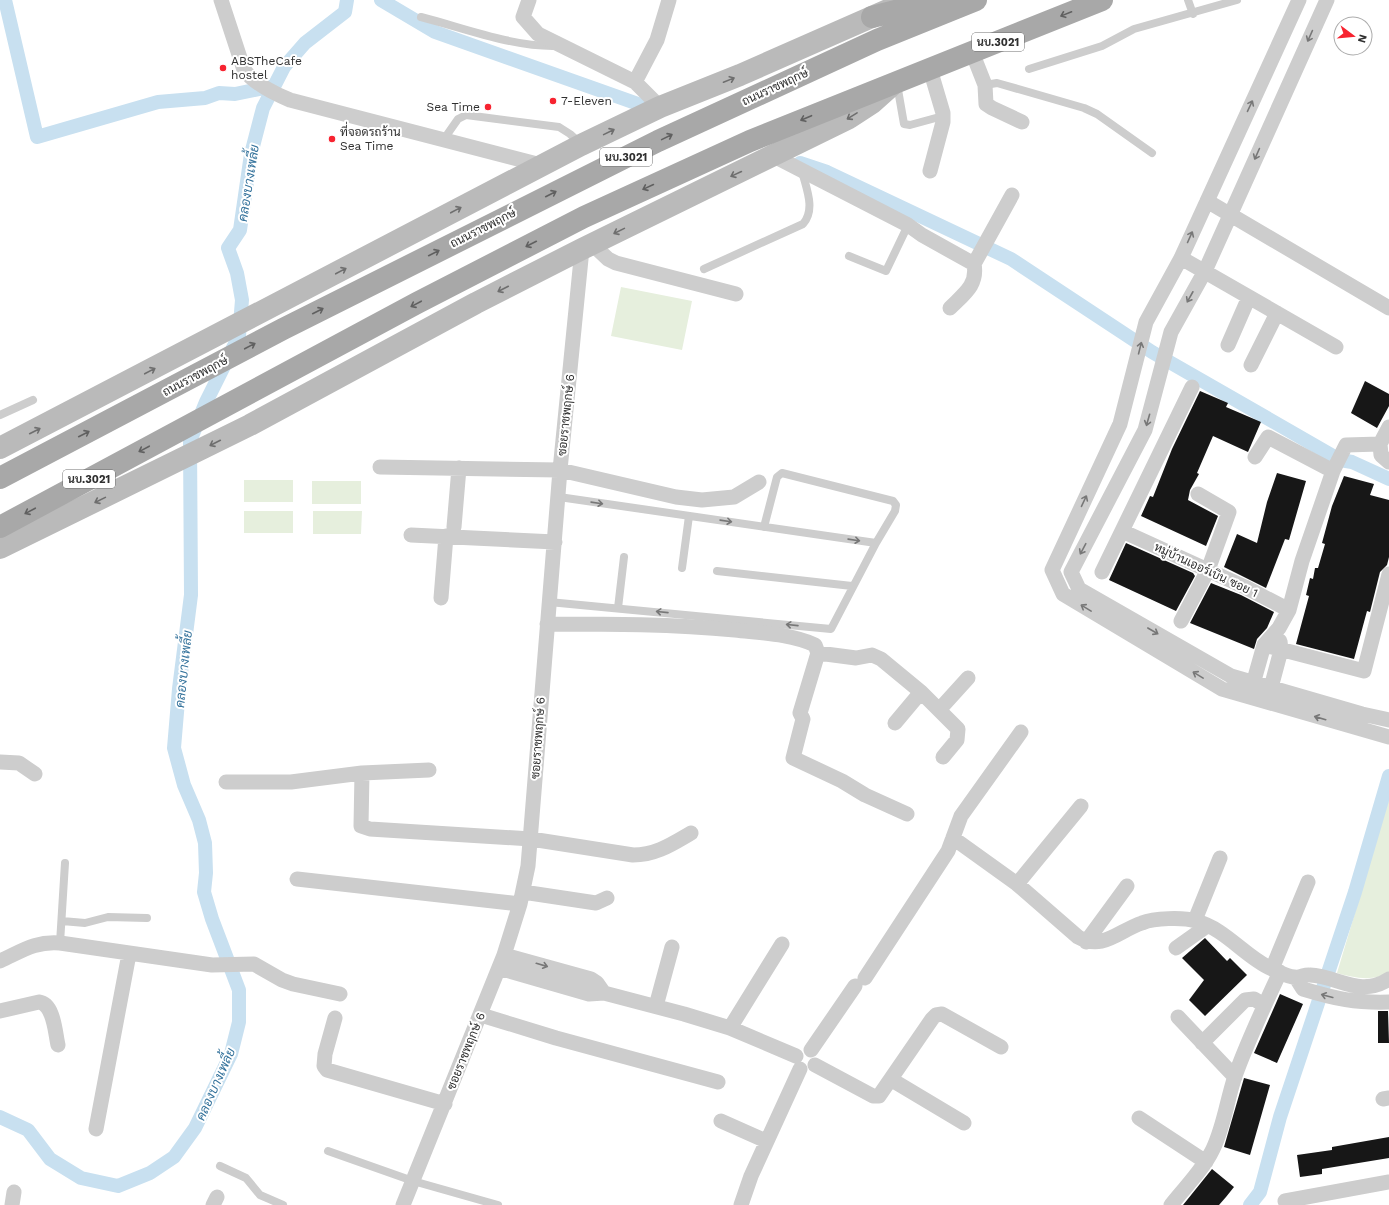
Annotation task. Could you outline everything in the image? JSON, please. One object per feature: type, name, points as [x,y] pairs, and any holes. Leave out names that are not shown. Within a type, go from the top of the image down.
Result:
[{"type":"main road","name":"ถนนราชพฤกษ์","points":[[0,448],[582,145],[660,107],[740,75],[911,0]]},
{"type":"main road","points":[[872,17],[938,0]]},
{"type":"main road","name":"ถนนราชพฤกษ์","points":[[0,478],[283,329],[701,120],[877,40],[976,0]]},
{"type":"main road","name":"นบ.3021","points":[[0,527],[178,430],[263,387],[417,303],[584,217],[750,141],[1102,0]]},
{"type":"main road","name":"นบ.3021","points":[[0,548],[250,425],[476,303],[849,118],[872,103],[895,83]]},
{"type":"street","points":[[221,0],[242,63],[249,77],[274,94],[290,100],[542,165]]},
{"type":"street","points":[[528,0],[523,18],[538,34],[563,45],[635,82],[660,107]]},
{"type":"street","points":[[635,82],[656,40],[669,0]]},
{"type":"street","points":[[1299,0],[1181,258],[1146,322],[1120,424],[1052,570],[1063,594],[1222,689],[1389,737]]},
{"type":"street","points":[[1326,0],[1229,214],[1205,271],[1171,332],[1159,383],[1145,430],[1071,572],[1079,589],[1231,676],[1362,714],[1389,720]]},
{"type":"street","points":[[972,52],[985,85],[986,104],[1022,122]]},
{"type":"street","points":[[930,69],[943,116],[942,130],[930,171]]},
{"type":"street","points":[[774,156],[908,225],[922,235],[974,264]]},
{"type":"street","points":[[950,308],[973,283],[976,274],[974,264],[1012,195]]},
{"type":"street","points":[[1207,201],[1389,308]]},
{"type":"street","points":[[587,247],[616,263],[736,294]]},
{"type":"street","name":"ซอยราชพฤกษ์ 6","points":[[403,1205],[502,961],[522,898],[531,839],[560,470],[587,247]]},
{"type":"street","points":[[1181,258],[1336,347]]},
{"type":"street","points":[[1228,345],[1249,297]]},
{"type":"street","points":[[1251,365],[1277,313]]},
{"type":"street","points":[[1102,572],[1192,387]]},
{"type":"street","points":[[1389,426],[1380,444],[1381,455],[1389,462]]},
{"type":"street","points":[[1255,457],[1268,437],[1334,471]]},
{"type":"street","points":[[1250,697],[1264,645],[1279,628],[1289,610],[1302,561],[1334,471],[1346,445],[1380,444]]},
{"type":"street","points":[[380,467],[560,470],[676,497],[702,500],[734,497],[759,482]]},
{"type":"street","points":[[441,598],[459,468]]},
{"type":"street","points":[[1181,621],[1208,570],[1229,512],[1198,494]]},
{"type":"street","points":[[411,535],[450,531],[555,542]]},
{"type":"street","name":"หมู่บ้านเออร์เบิน ซอย 1","points":[[1122,531],[1208,570],[1289,610]]},
{"type":"street","points":[[1264,645],[1364,670],[1388,580]]},
{"type":"street","points":[[547,624],[629,624],[702,627],[763,633],[812,643],[817,646],[818,653],[800,713],[803,719],[793,758],[842,781],[865,795],[907,814]]},
{"type":"street","points":[[1267,702],[1281,650],[1279,628]]},
{"type":"street","points":[[818,653],[851,657],[872,655],[881,659],[921,692],[958,729],[957,740],[942,757]]},
{"type":"street","points":[[939,710],[968,678]]},
{"type":"street","points":[[895,723],[921,692]]},
{"type":"street","points":[[810,1050],[860,982],[948,851],[961,816],[1021,732]]},
{"type":"street","points":[[0,762],[19,763],[35,774]]},
{"type":"street","points":[[226,782],[291,782],[362,773],[430,770]]},
{"type":"street","points":[[362,773],[361,826],[365,828],[531,839],[633,855],[647,855],[659,851],[691,833]]},
{"type":"street","points":[[1017,884],[1081,806]]},
{"type":"street","points":[[953,838],[1017,884],[1078,937],[1086,942],[1100,942],[1142,922],[1156,920],[1201,923],[1222,933],[1276,971],[1303,980],[1352,1002],[1389,1002]]},
{"type":"street","points":[[1176,948],[1201,923],[1220,858]]},
{"type":"street","points":[[298,879],[596,903],[607,898]]},
{"type":"street","points":[[1171,1205],[1206,1162],[1218,1139],[1235,1077],[1264,1005],[1308,882]]},
{"type":"street","points":[[1086,942],[1127,886]]},
{"type":"street","points":[[0,961],[35,945],[45,942],[60,943],[129,954],[222,965],[244,964],[259,966],[282,980],[293,984],[340,994]]},
{"type":"street","points":[[730,1028],[782,944]]},
{"type":"street","points":[[656,1006],[672,947]]},
{"type":"street","points":[[96,1129],[129,954]]},
{"type":"street","points":[[502,961],[589,994],[604,993],[656,1006],[730,1028],[798,1062],[809,1070],[816,1065]]},
{"type":"street","points":[[1303,980],[1358,987],[1381,984],[1389,979]]},
{"type":"street","points":[[1369,1002],[1389,995]]},
{"type":"street","points":[[1202,1043],[1245,1000],[1254,1000],[1264,1005]]},
{"type":"street","points":[[0,1011],[39,1002],[44,1003],[49,1007],[58,1045]]},
{"type":"street","points":[[481,1015],[556,1038],[718,1082]]},
{"type":"street","points":[[816,1065],[873,1096],[879,1096],[892,1080],[936,1015],[947,1016],[1001,1047]]},
{"type":"street","points":[[1178,1017],[1235,1077]]},
{"type":"street","points":[[336,1018],[325,1054],[324,1066],[327,1070],[445,1104]]},
{"type":"street","points":[[741,1205],[751,1176],[766,1142],[802,1049],[810,1050],[816,1056],[816,1065]]},
{"type":"street","points":[[892,1080],[964,1123]]},
{"type":"street","points":[[1140,1118],[1206,1162]]},
{"type":"street","points":[[721,1122],[766,1142]]},
{"type":"street","points":[[1285,1201],[1389,1182]]},
{"type":"lane","points":[[1188,0],[1193,14]]},
{"type":"lane","points":[[1029,69],[1102,46],[1134,29],[1193,14],[1237,0]]},
{"type":"lane","points":[[421,17],[537,46],[563,45]]},
{"type":"lane","points":[[895,83],[904,124],[910,125],[943,116]]},
{"type":"lane","points":[[985,85],[997,83],[1084,108],[1097,114],[1152,153]]},
{"type":"lane","points":[[444,139],[458,119],[466,115],[559,128],[570,134],[582,145]]},
{"type":"lane","points":[[704,268],[803,224],[808,219],[810,204],[802,170]]},
{"type":"lane","points":[[849,256],[886,271],[908,225]]},
{"type":"lane","points":[[0,415],[33,400]]},
{"type":"lane","points":[[549,602],[831,629],[852,586],[895,511],[896,505],[893,501],[782,473],[777,476],[764,527]]},
{"type":"lane","points":[[558,496],[876,543]]},
{"type":"lane","points":[[682,568],[689,516]]},
{"type":"lane","points":[[618,608],[624,557]]},
{"type":"lane","points":[[717,571],[852,586]]},
{"type":"lane","points":[[60,943],[65,863]]},
{"type":"lane","points":[[62,921],[85,923],[108,917],[147,918]]},
{"type":"lane","points":[[328,1151],[413,1182],[498,1205]]},
{"type":"lane","points":[[220,1166],[246,1178],[260,1195],[283,1205]]},
{"type":"green space","points":[[621,287],[692,301],[682,350],[611,336]]},
{"type":"green space","points":[[244,480],[293,480],[293,502],[244,502]]},
{"type":"green space","points":[[312,481],[361,481],[361,504],[312,504]]},
{"type":"green space","points":[[244,511],[293,511],[293,533],[244,533]]},
{"type":"green space","points":[[313,511],[362,511],[361,534],[313,534]]},
{"type":"green space","points":[[1389,799],[1389,972],[1377,977],[1357,978],[1337,973]]},
{"type":"building","points":[[1365,381],[1389,394],[1389,406],[1377,428],[1351,413]]},
{"type":"building","points":[[1200,391],[1228,403],[1226,407],[1261,422],[1248,452],[1213,436],[1197,473],[1199,474],[1190,490],[1188,500],[1218,516],[1206,546],[1141,516],[1150,496],[1153,497],[1172,449]]},
{"type":"building","points":[[1277,473],[1306,481],[1289,540],[1285,539],[1266,588],[1224,567],[1237,534],[1257,543],[1267,502]]},
{"type":"building","points":[[1344,476],[1374,484],[1370,495],[1389,500],[1389,557],[1387,565],[1380,572],[1370,612],[1367,611],[1354,659],[1296,644],[1309,596],[1306,595],[1310,578],[1313,579],[1315,568],[1318,568],[1325,544],[1322,543],[1332,506]]},
{"type":"building","points":[[1126,543],[1193,573],[1195,576],[1176,611],[1109,580]]},
{"type":"building","points":[[1211,583],[1241,595],[1274,612],[1267,628],[1257,639],[1254,649],[1190,623]]},
{"type":"building","points":[[1205,938],[1227,961],[1230,958],[1247,975],[1205,1016],[1189,1000],[1204,980],[1182,958]]},
{"type":"building","points":[[1280,994],[1303,1004],[1277,1063],[1254,1053]]},
{"type":"building","points":[[1378,1011],[1388,1011],[1389,1043],[1378,1043]]},
{"type":"building","points":[[1244,1078],[1270,1085],[1250,1155],[1224,1147]]},
{"type":"building","points":[[1389,1137],[1389,1158],[1322,1169],[1322,1174],[1300,1177],[1297,1155],[1332,1150],[1332,1147]]},
{"type":"building","points":[[1212,1169],[1234,1187],[1226,1197],[1219,1205],[1183,1205]]},
{"type":"waterway","points":[[5,0],[37,137],[158,102],[205,98],[219,93],[235,94],[274,86]]},
{"type":"waterway","name":"คลองบางเพลี้ย","points":[[0,1117],[28,1130],[50,1159],[81,1178],[118,1186],[150,1173],[174,1157],[195,1128],[231,1054],[239,1022],[239,990],[212,919],[204,892],[206,873],[205,843],[199,820],[184,785],[174,748],[179,689],[191,595],[190,441],[206,402],[239,336],[242,300],[237,273],[228,248],[240,230],[251,154],[263,108],[284,67],[305,43],[345,12],[347,0]]},
{"type":"waterway","points":[[381,0],[435,32],[641,105]]},
{"type":"waterway","points":[[800,163],[827,172],[1011,259],[1152,352],[1340,460],[1352,462],[1389,479]]},
{"type":"waterway","points":[[1250,1205],[1260,1192],[1280,1117],[1355,892],[1389,776]]},
{"type":"place","name":"ABSTheCafe hostel","points":[[223,68]]},
{"type":"place","name":"7-Eleven","points":[[553,101]]},
{"type":"place","name":"Sea Time","points":[[488,107]]},
{"type":"place","name":"ที่จอดรถร้าน Sea Time","points":[[332,139]]}]
